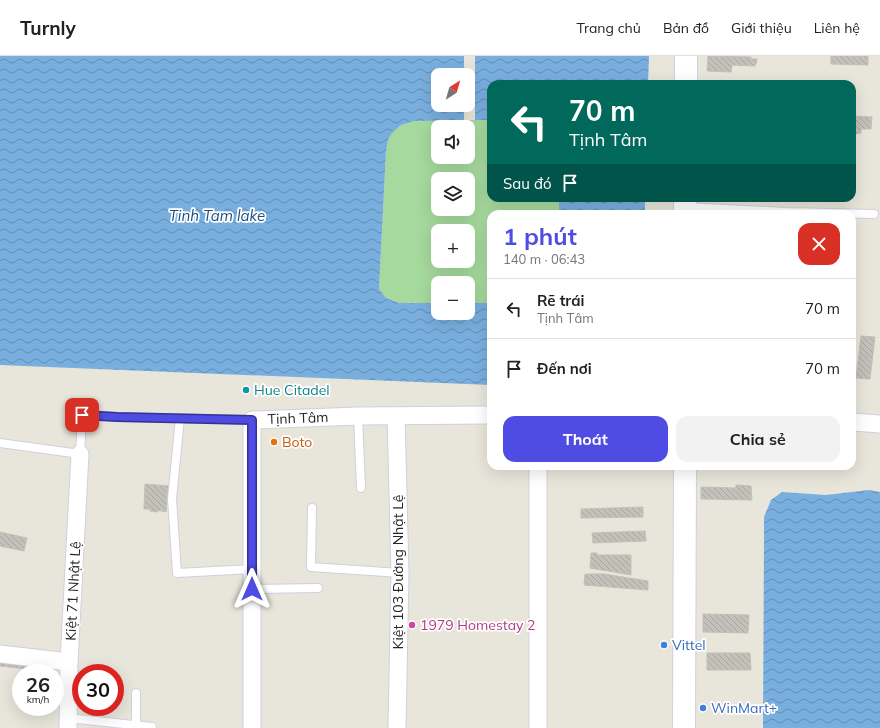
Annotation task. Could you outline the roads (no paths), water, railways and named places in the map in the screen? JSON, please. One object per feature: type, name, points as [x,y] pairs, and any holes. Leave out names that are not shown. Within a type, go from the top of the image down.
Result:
[{"type":"main road","points":[[686,56],[686,80]]},
{"type":"main road","points":[[684,470],[684,728]]},
{"type":"street","name":"Tịnh Tâm","points":[[252,420],[358,416],[487,415]]},
{"type":"street","name":"Kiệt 103 Đường Nhật Lệ","points":[[396,416],[400,573],[396,728]]},
{"type":"street","points":[[252,420],[252,728]]},
{"type":"street","points":[[856,422],[880,424]]},
{"type":"street","name":"Kiệt 71 Nhật Lệ","points":[[68,723],[69,662],[80,454]]},
{"type":"street","points":[[538,470],[538,728]]},
{"type":"street","points":[[0,654],[69,662]]},
{"type":"lane","points":[[685,206],[743,210]]},
{"type":"lane","points":[[856,214],[874,214]]},
{"type":"lane","name":"Tịnh Tâm","points":[[80,454],[82,415],[252,420]]},
{"type":"lane","points":[[358,416],[361,488]]},
{"type":"lane","points":[[180,418],[172,499],[176,573],[252,568]]},
{"type":"lane","points":[[0,443],[80,454]]},
{"type":"lane","points":[[312,508],[311,567],[400,573]]},
{"type":"lane","points":[[252,589],[318,588]]},
{"type":"lane","points":[[136,693],[136,725]]},
{"type":"lane","points":[[68,723],[136,725],[152,727]]},
{"type":"water","name":"Tinh Tam lake","points":[[0,56],[649,56],[648,80],[487,80],[487,120],[415,121],[401,125],[392,133],[388,140],[386,152],[379,289],[386,298],[399,303],[431,303],[431,320],[475,320],[475,303],[487,303],[487,385],[0,365]]},
{"type":"water","points":[[559,202],[645,202],[645,210],[559,210]]},
{"type":"water","points":[[869,490],[880,492],[880,728],[763,728],[764,517],[771,500],[782,492],[826,495]]},
{"type":"place","name":"Hue Citadel","points":[[246,390]]},
{"type":"place","name":"Boto","points":[[274,442]]},
{"type":"place","name":"1979 Homestay 2","points":[[412,625]]},
{"type":"place","name":"Vittel","points":[[664,645]]},
{"type":"place","name":"WinMart+","points":[[703,708]]}]
